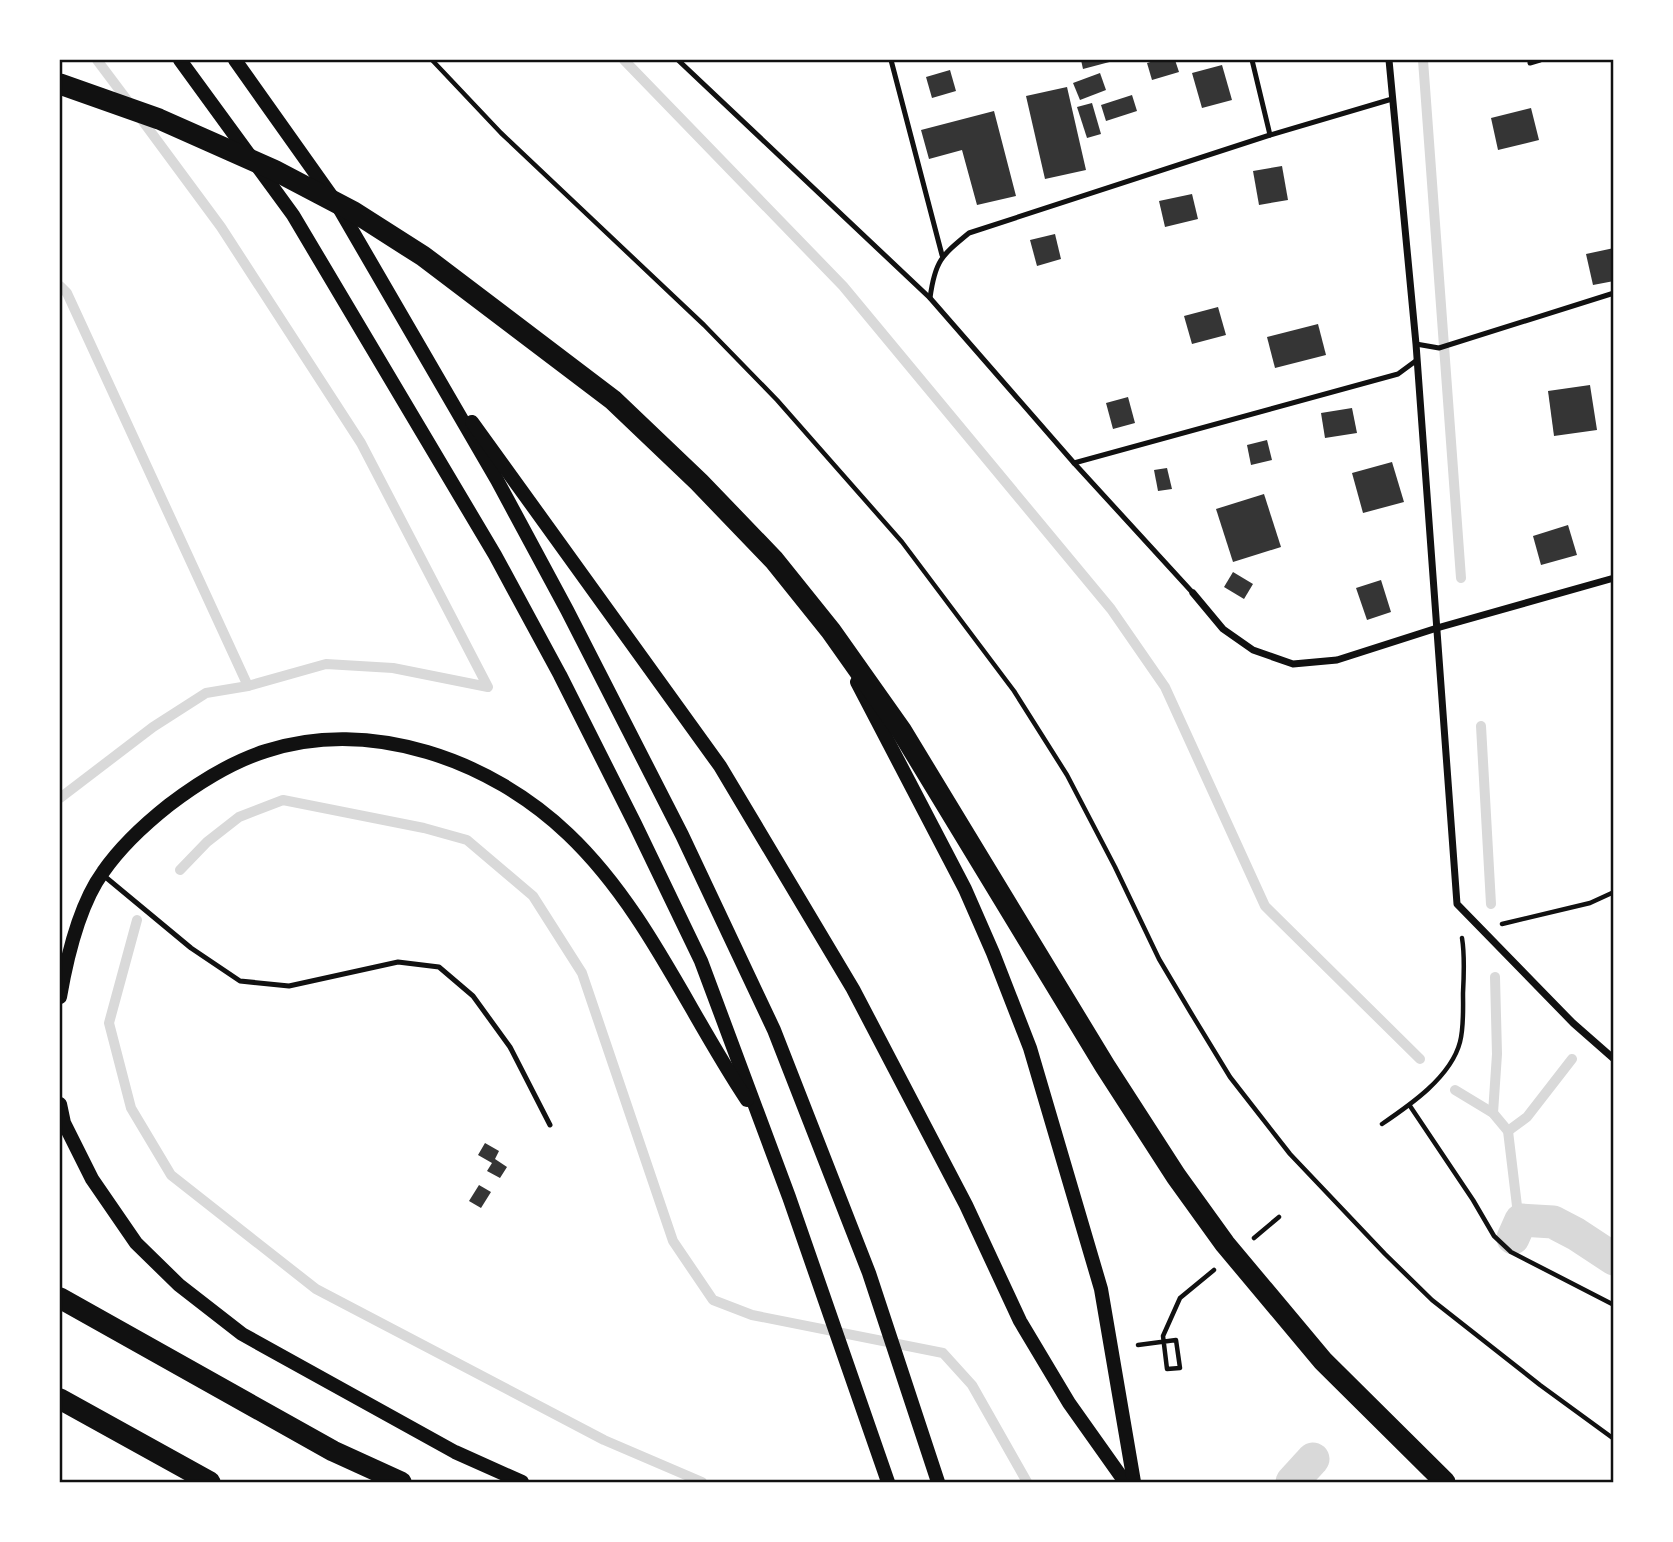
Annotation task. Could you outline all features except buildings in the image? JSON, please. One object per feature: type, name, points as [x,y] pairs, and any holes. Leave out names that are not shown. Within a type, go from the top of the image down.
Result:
[{"type":"highway","points":[[60,84],[159,119],[274,170],[354,212],[423,256],[613,400],[699,482],[774,560],[831,631],[901,730],[1105,1066],[1176,1176],[1224,1244],[1323,1361],[1438,1476]]},
{"type":"highway","points":[[60,1298],[333,1451],[401,1482]]},
{"type":"highway","points":[[60,1399],[210,1482]]},
{"type":"main road","points":[[180,60],[293,215],[495,555],[560,675],[701,961],[789,1197],[888,1482]]},
{"type":"main road","points":[[235,60],[335,201],[419,350],[497,480],[682,835],[774,1030],[878,1296],[938,1482]]},
{"type":"main road","points":[[419,350],[720,766],[853,989],[966,1205],[1020,1321],[1069,1404],[1125,1482]]},
{"type":"main road","points":[[831,631],[965,889],[1030,1048],[1101,1289],[1134,1482]]},
{"type":"main road","points":[[60,997],[71,947],[84,910],[102,873],[143,826],[189,789],[226,768],[265,751],[309,741],[362,741],[409,746],[458,762],[509,788],[568,833],[619,892],[663,961],[718,1057],[760,1120]]},
{"type":"main road","points":[[60,1104],[64,1123],[92,1179],[136,1243],[179,1285],[242,1334],[455,1452],[522,1482]]},
{"type":"street","points":[[1390,60],[1416,344],[1457,904],[1573,1023],[1614,1059]]},
{"type":"street","points":[[1193,593],[1223,629],[1253,650],[1293,664],[1337,660],[1437,628],[1614,578]]},
{"type":"lane","points":[[678,60],[930,298],[1074,463],[1193,593]]},
{"type":"lane","points":[[891,60],[942,255]]},
{"type":"lane","points":[[1252,60],[1270,135]]},
{"type":"lane","points":[[1530,62],[1540,60]]},
{"type":"lane","points":[[930,298],[933,275],[942,255],[969,233],[1270,135],[1392,99]]},
{"type":"lane","points":[[1416,344],[1439,348],[1614,293]]},
{"type":"lane","points":[[1074,463],[1398,374],[1417,360]]},
{"type":"lane","points":[[102,873],[191,948],[240,981],[289,986],[398,962],[439,967],[473,996],[510,1047],[550,1125]]},
{"type":"path","points":[[432,60],[501,132],[704,325],[768,390],[902,542],[1014,691],[1067,775],[1159,959],[1191,1013],[1230,1077],[1290,1154],[1432,1300],[1614,1439]]},
{"type":"path","points":[[1480,929],[1590,903],[1614,892]]},
{"type":"path","points":[[1382,1125],[1410,1105],[1435,1082],[1452,1060],[1460,1042],[1464,951],[1457,904]]},
{"type":"path","points":[[1410,1105],[1494,1236],[1511,1252],[1614,1305]]},
{"type":"path","points":[[1138,1345],[1176,1340],[1180,1368],[1167,1369],[1163,1336]]},
{"type":"waterway","points":[[97,60],[130,104]]},
{"type":"waterway","points":[[624,60],[843,286],[1111,609],[1165,687],[1265,906],[1420,1059]]},
{"type":"waterway","points":[[1423,60],[1461,578]]},
{"type":"waterway","points":[[60,286],[67,293],[248,686],[326,664],[393,668],[488,687],[361,443],[221,227],[139,116]]},
{"type":"waterway","points":[[60,798],[153,727],[206,693],[248,686]]},
{"type":"waterway","points":[[1481,726],[1491,904]]},
{"type":"waterway","points":[[180,870],[207,842],[239,817],[283,800],[424,828],[467,840],[533,896],[582,973],[673,1241],[713,1300],[752,1315],[943,1353],[972,1385],[1027,1482]]},
{"type":"waterway","points":[[137,920],[109,1023],[131,1108],[171,1175],[316,1289],[604,1440],[702,1482]]},
{"type":"waterway","points":[[1493,1113],[1497,1054],[1495,977]]},
{"type":"waterway","points":[[1508,1131],[1527,1117],[1572,1059]]},
{"type":"waterway","points":[[1455,1090],[1493,1113],[1508,1131],[1521,1220]]},
{"type":"waterway","points":[[1513,1238],[1521,1220],[1553,1222],[1614,1259]]},
{"type":"waterway","points":[[1292,1482],[1313,1459]]}]
